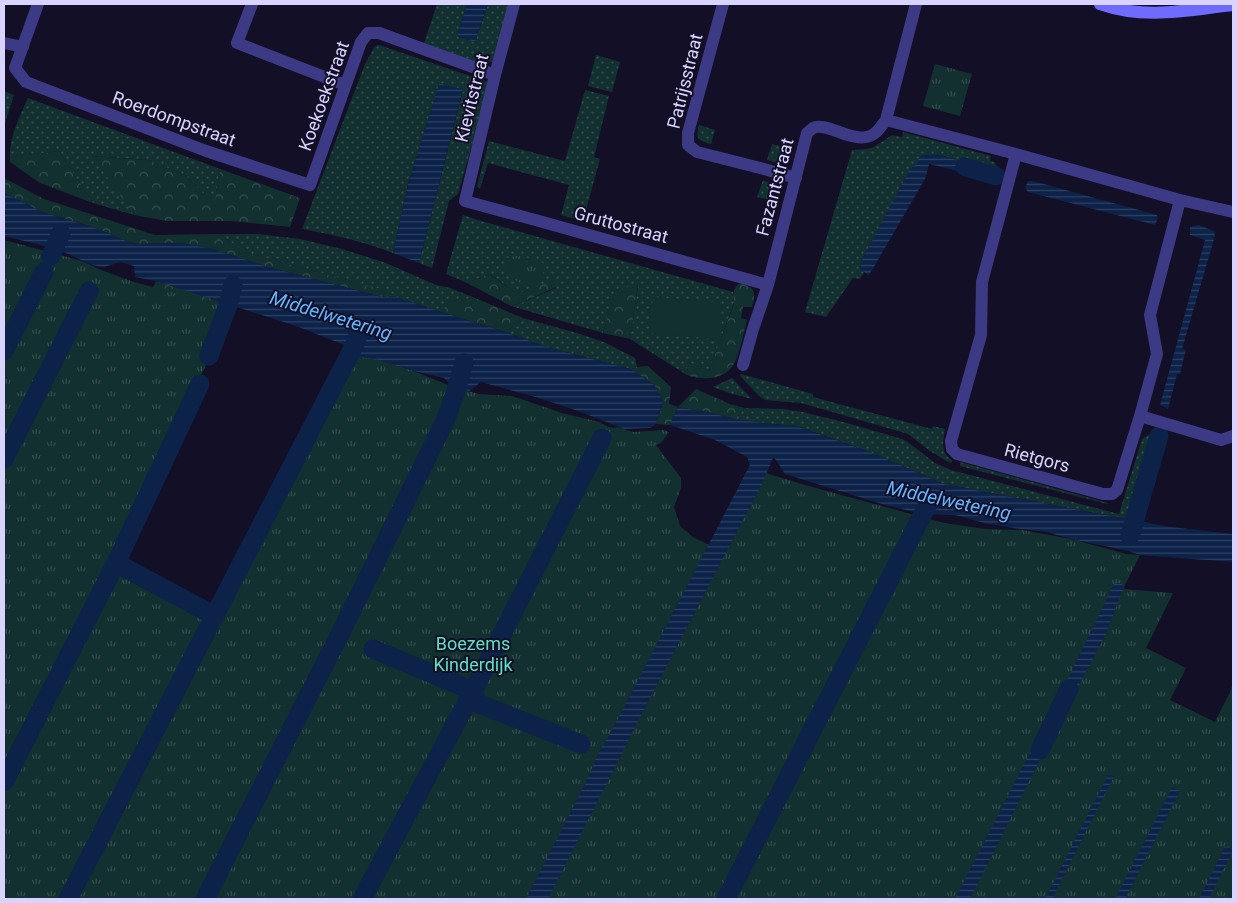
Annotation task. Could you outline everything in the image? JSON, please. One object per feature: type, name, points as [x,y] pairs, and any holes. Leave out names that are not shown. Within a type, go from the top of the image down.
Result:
[{"type":"street","points":[[4,43],[23,46],[38,4]]},
{"type":"street","points":[[252,4],[237,43],[345,85]]},
{"type":"street","name":"Kievitstraat","points":[[465,202],[514,4]]},
{"type":"street","name":"Patrijsstraat","points":[[723,4],[688,133],[688,145],[697,152],[796,178]]},
{"type":"street","points":[[916,4],[886,120],[1180,200],[1233,212]]},
{"type":"street","points":[[1100,4],[1112,8],[1140,12],[1166,13],[1233,5]]},
{"type":"street","name":"Koekoekstraat","points":[[310,185],[361,42],[368,33],[379,33],[495,75]]},
{"type":"street","name":"Roerdompstraat","points":[[23,46],[15,68],[26,82],[206,150],[310,185]]},
{"type":"street","name":"Fazantstraat","points":[[743,365],[768,285],[808,134],[813,128],[820,126],[855,137],[869,137],[886,120]]},
{"type":"street","name":"Rietgors","points":[[1016,154],[982,282],[981,335],[951,440],[952,449],[957,454],[1103,494],[1112,494],[1117,490],[1157,354],[1150,315],[1180,200]]},
{"type":"street","name":"Gruttostraat","points":[[465,202],[559,226],[768,285]]},
{"type":"street","points":[[1140,416],[1221,440],[1233,436]]},
{"type":"green space","points":[[437,4],[467,4],[457,36],[475,42],[488,4],[510,4],[494,61],[478,64],[423,46]]},
{"type":"green space","points":[[379,45],[488,82],[458,194],[449,201],[432,268],[419,263],[463,90],[439,85],[408,184],[393,253],[348,239],[302,229],[365,64],[375,46]]},
{"type":"green space","points":[[596,55],[620,62],[612,92],[588,86]]},
{"type":"green space","points":[[935,64],[972,74],[960,116],[923,106]]},
{"type":"green space","points":[[585,90],[609,96],[594,157],[600,159],[583,221],[561,215],[569,185],[488,163],[480,189],[477,186],[489,141],[565,161]]},
{"type":"green space","points":[[4,91],[14,95],[4,126]]},
{"type":"green space","points":[[28,98],[220,169],[215,201],[203,194],[185,175],[148,160],[93,156],[134,215],[93,203],[59,151],[10,157],[13,134]]},
{"type":"green space","points":[[699,125],[715,130],[711,144],[700,140],[697,133]]},
{"type":"green space","points":[[903,132],[991,156],[990,161],[994,162],[1000,171],[999,175],[989,173],[989,170],[937,154],[910,170],[862,260],[860,269],[864,272],[860,279],[853,278],[826,317],[805,312],[852,150],[874,147],[892,135],[902,137]]},
{"type":"green space","points":[[772,144],[792,149],[788,161],[781,164],[767,160]]},
{"type":"green space","points":[[59,151],[93,203],[40,183],[10,162],[10,157]]},
{"type":"green space","points":[[92,156],[148,160],[185,175],[203,194],[215,200],[220,169],[300,198],[290,227],[231,221],[167,221],[134,215]]},
{"type":"green space","points":[[4,178],[44,199],[155,235],[220,234],[244,252],[388,291],[382,297],[272,268],[208,248],[182,243],[139,244],[126,241],[93,227],[42,212],[4,193]]},
{"type":"green space","points":[[763,180],[777,186],[779,195],[777,201],[757,197]]},
{"type":"green space","points":[[463,215],[733,292],[734,303],[709,371],[688,362],[687,375],[630,339],[638,286],[615,290],[603,333],[511,306],[556,288],[556,280],[518,294],[490,274],[467,283],[446,274]]},
{"type":"green space","points":[[220,234],[258,234],[300,239],[342,249],[386,263],[436,285],[450,288],[475,298],[450,301],[441,312],[396,297],[382,297],[387,291],[244,252]]},
{"type":"green space","name":"Boezems Kinderdijk","points":[[4,240],[82,261],[134,282],[233,309],[195,388],[203,395],[116,563],[217,620],[357,350],[453,387],[479,394],[512,396],[562,413],[599,422],[609,427],[617,427],[633,432],[663,430],[669,432],[661,443],[656,445],[681,478],[681,488],[674,507],[680,526],[693,537],[709,545],[750,465],[769,474],[805,485],[944,523],[985,529],[1022,530],[1071,539],[1126,554],[1140,555],[1123,589],[1173,593],[1146,648],[1186,668],[1170,700],[1215,722],[1233,683],[1233,899],[4,899]]},
{"type":"green space","points":[[517,256],[543,263],[544,270],[539,280],[535,283],[523,284],[506,271],[505,258]]},
{"type":"green space","points":[[489,274],[518,294],[556,279],[556,287],[511,306],[467,283]]},
{"type":"green space","points":[[156,281],[235,306],[222,331],[150,294]]},
{"type":"green space","points":[[740,283],[754,291],[754,298],[752,307],[743,307],[741,318],[747,320],[735,362],[721,376],[714,378],[700,378],[687,375],[688,362],[709,371],[734,304],[734,290]]},
{"type":"green space","points":[[638,285],[630,339],[603,333],[615,290]]},
{"type":"green space","points":[[653,297],[722,303],[719,339],[649,333]]},
{"type":"green space","points":[[475,298],[523,318],[506,332],[441,312],[450,301]]},
{"type":"green space","points":[[523,318],[604,342],[635,358],[639,375],[631,369],[546,347],[506,332]]},
{"type":"green space","points":[[648,366],[671,387],[669,404],[678,407],[670,425],[656,424],[663,402],[654,385],[639,375],[637,367]]},
{"type":"green space","points":[[741,374],[813,394],[813,397],[932,429],[933,426],[945,429],[944,451],[952,462],[950,463],[930,451],[908,434],[801,403],[765,400],[741,377]]},
{"type":"green space","points":[[732,378],[752,399],[713,387]]},
{"type":"green space","points":[[696,389],[730,404],[745,408],[735,419],[678,407]]},
{"type":"green space","points":[[745,408],[783,409],[847,423],[902,439],[935,463],[951,470],[1119,514],[1142,439],[1150,434],[1155,434],[1126,519],[944,484],[870,452],[797,426],[735,419]]},
{"type":"green space","points":[[960,462],[1108,503],[960,466]]},
{"type":"water","points":[[467,4],[488,4],[475,42],[457,36]]},
{"type":"water","points":[[439,84],[463,89],[419,263],[393,253],[408,184]]},
{"type":"water","points":[[926,154],[937,154],[989,170],[989,175],[987,178],[929,164],[925,179],[868,275],[860,269],[862,260],[910,169],[916,165],[920,157]]},
{"type":"water","points":[[1028,181],[1157,215],[1158,218],[1155,225],[1028,192],[1025,188]]},
{"type":"water","name":"Middelwetering","points":[[4,193],[42,212],[93,227],[126,241],[139,244],[182,243],[208,248],[272,268],[382,297],[396,297],[506,332],[546,347],[631,369],[654,385],[663,402],[656,424],[650,428],[624,429],[539,398],[481,382],[469,391],[453,387],[444,378],[379,360],[359,357],[357,350],[296,326],[156,281],[135,277],[134,266],[120,262],[104,267],[92,265],[57,249],[4,236]]},
{"type":"water","points":[[1199,225],[1214,231],[1215,236],[1182,349],[1186,350],[1180,374],[1177,374],[1168,409],[1160,405],[1205,240],[1190,235],[1190,227]]},
{"type":"water","name":"Middelwetering","points":[[678,407],[735,419],[796,426],[870,452],[944,484],[1171,527],[1233,534],[1233,562],[1140,555],[1047,532],[984,523],[955,515],[923,514],[885,505],[785,474],[773,458],[763,482],[548,899],[526,899],[585,784],[599,752],[750,465],[747,457],[715,440],[670,425]]},
{"type":"water","points":[[1119,583],[1125,586],[1106,634],[1063,715],[1052,711],[1114,584]]},
{"type":"water","points":[[1043,727],[1051,728],[1051,738],[970,899],[955,899]]},
{"type":"water","points":[[1108,775],[1114,776],[1052,899],[1045,899]]},
{"type":"water","points":[[1172,787],[1180,791],[1125,899],[1115,899]]},
{"type":"water","points":[[1229,846],[1233,851],[1209,899],[1199,899],[1225,847]]},
{"type":"waterway","points":[[965,167],[996,176]]},
{"type":"waterway","points":[[51,256],[61,233]]},
{"type":"waterway","points":[[4,351],[44,272]]},
{"type":"waterway","points":[[209,356],[228,305],[233,285]]},
{"type":"waterway","points":[[4,459],[89,291]]},
{"type":"waterway","name":"Middelwetering","points":[[68,899],[356,342],[360,326]]},
{"type":"waterway","points":[[205,899],[342,630],[445,421],[464,363]]},
{"type":"waterway","points":[[4,782],[116,563],[200,384]]},
{"type":"waterway","points":[[1130,536],[1159,436]]},
{"type":"waterway","points":[[362,899],[473,691],[602,438]]},
{"type":"waterway","name":"Middelwetering","points":[[726,899],[930,500]]},
{"type":"waterway","points":[[116,563],[215,616]]},
{"type":"waterway","points":[[373,649],[473,691],[477,703],[581,744]]},
{"type":"waterway","points":[[1040,750],[1069,689]]}]
